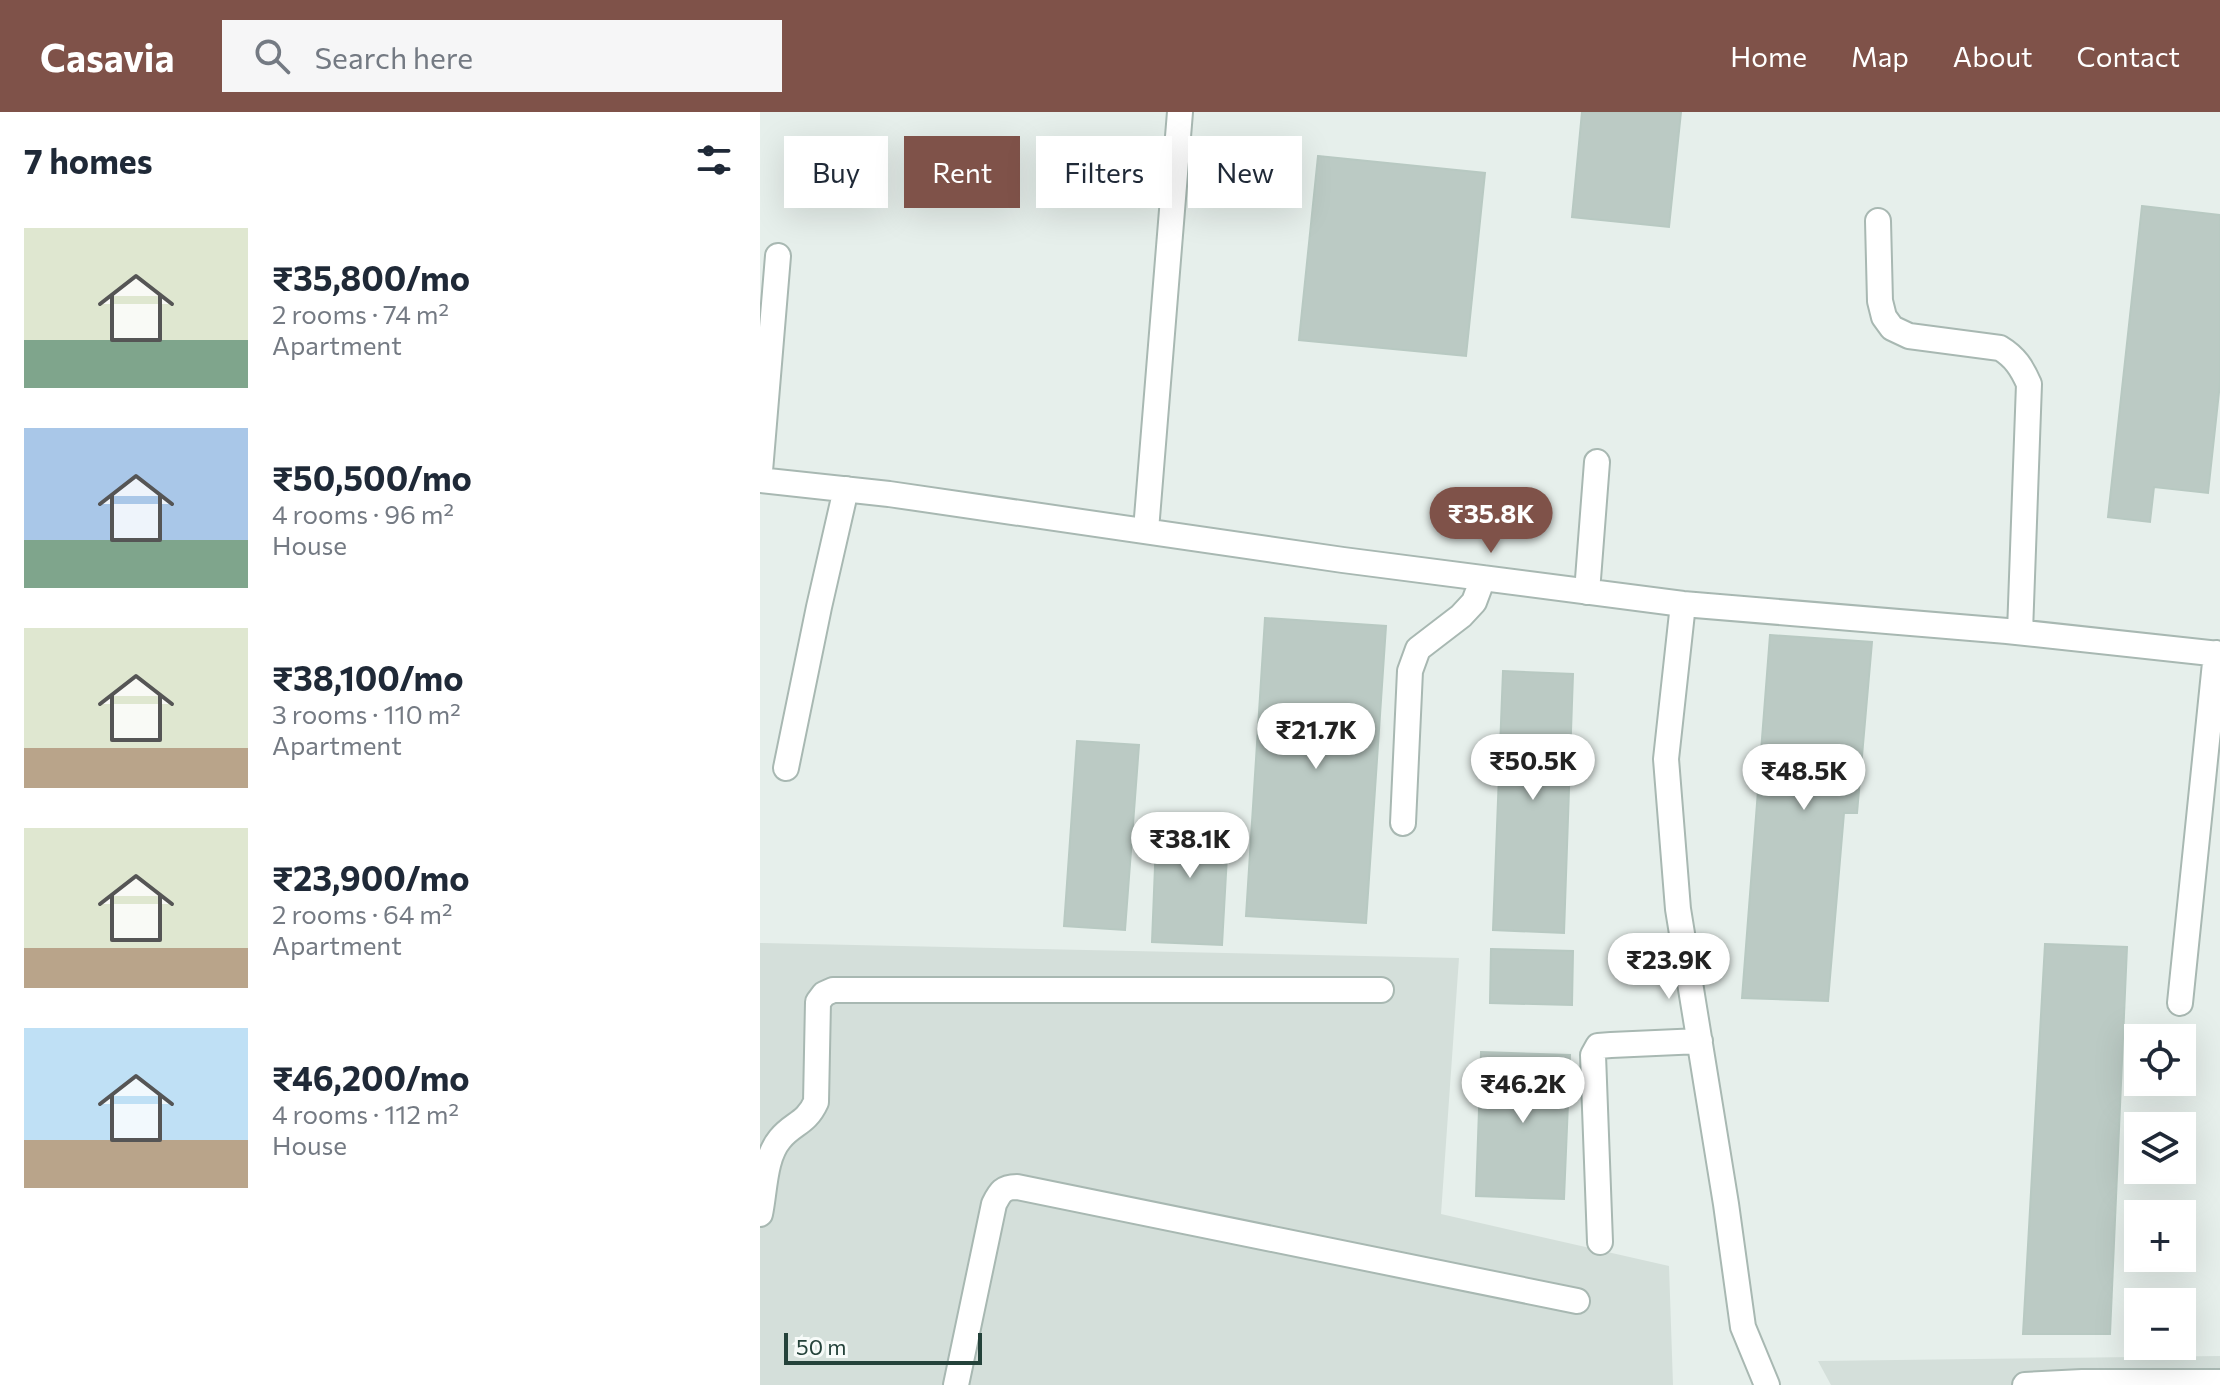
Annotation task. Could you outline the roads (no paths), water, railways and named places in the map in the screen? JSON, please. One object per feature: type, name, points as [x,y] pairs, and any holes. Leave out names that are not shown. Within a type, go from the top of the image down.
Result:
[{"type":"street","points":[[1146,530],[1180,112]]},
{"type":"street","points":[[1878,221],[1880,301],[1884,317],[1892,328],[1909,336],[2000,348],[2022,368],[2029,384],[2020,632]]},
{"type":"street","points":[[760,471],[778,256]]},
{"type":"street","points":[[1587,592],[1597,462]]},
{"type":"street","points":[[760,480],[846,489],[1683,604],[2020,632],[2218,654],[2180,1003]]},
{"type":"street","points":[[786,768],[846,489]]},
{"type":"street","points":[[1403,823],[1413,659],[1418,649],[1474,602],[1483,578]]},
{"type":"street","points":[[1683,604],[1666,759],[1678,909],[1743,1327],[1767,1385]]},
{"type":"street","points":[[760,1214],[773,1150],[781,1138],[810,1114],[816,1102],[818,1002],[824,994],[833,990],[1381,990]]},
{"type":"street","points":[[1600,1242],[1593,1055],[1598,1046],[1700,1041]]},
{"type":"street","points":[[956,1385],[994,1204],[999,1193],[1007,1187],[1577,1301]]},
{"type":"street","points":[[2025,1385],[2220,1382]]}]
